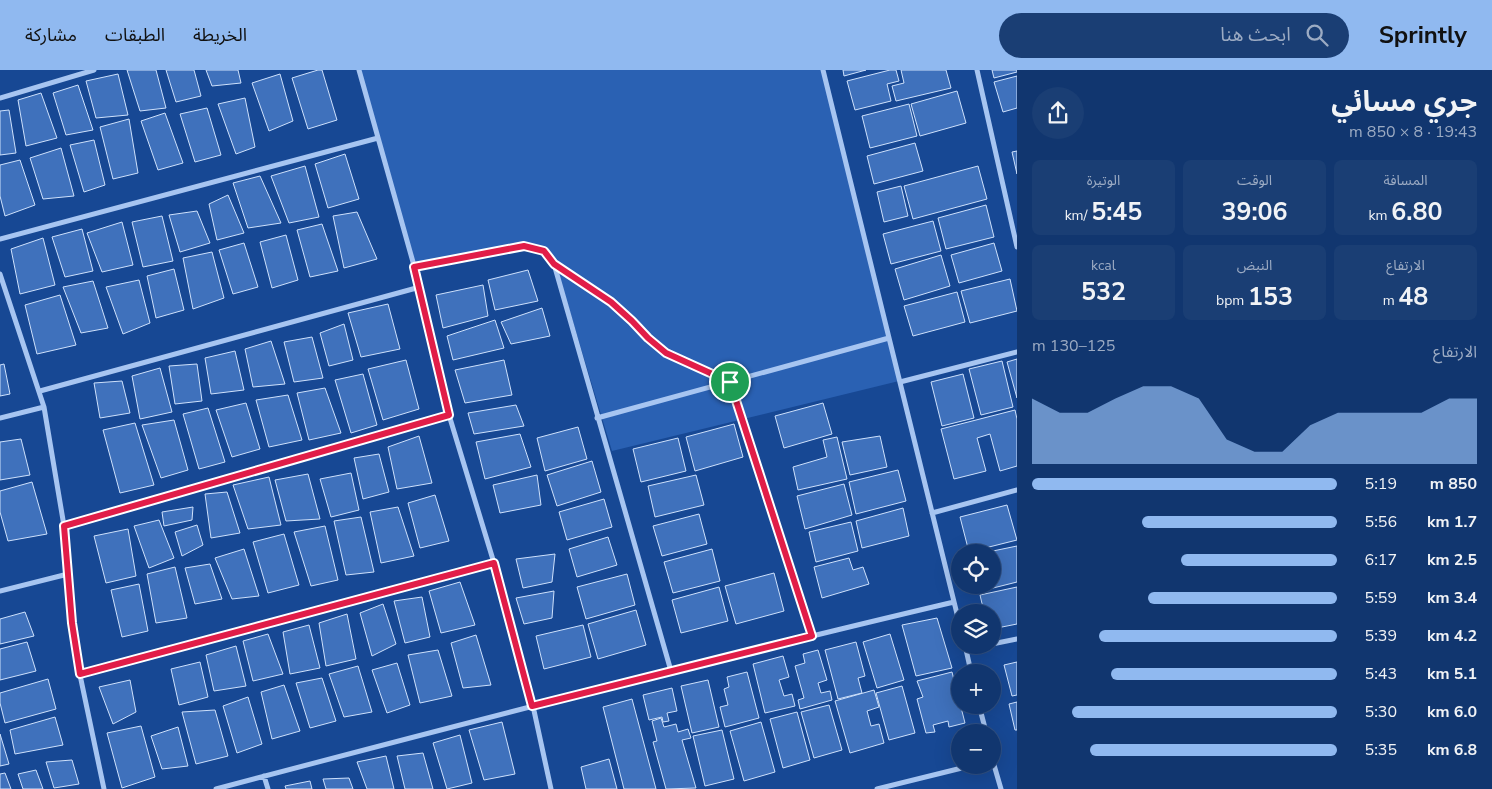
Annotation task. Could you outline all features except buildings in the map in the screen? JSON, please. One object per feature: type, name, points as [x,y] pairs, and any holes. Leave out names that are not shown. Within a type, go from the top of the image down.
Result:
[{"type":"street","points":[[0,98],[94,70]]},
{"type":"street","points":[[359,70],[420,287],[449,415],[494,563],[532,706],[551,789]]},
{"type":"street","points":[[216,789],[532,706],[954,602],[823,70]]},
{"type":"street","points":[[977,70],[1017,247]]},
{"type":"street","points":[[0,239],[378,138]]},
{"type":"street","points":[[414,267],[524,246],[544,251],[554,264],[611,302],[666,353],[730,382],[812,636]]},
{"type":"street","points":[[554,264],[671,671]]},
{"type":"street","points":[[0,274],[44,406],[64,526],[72,623],[80,674],[104,789]]},
{"type":"street","points":[[40,391],[420,287]]},
{"type":"street","points":[[597,418],[889,338]]},
{"type":"street","points":[[900,382],[1017,352]]},
{"type":"street","points":[[0,418],[44,406]]},
{"type":"street","points":[[64,526],[449,415]]},
{"type":"street","points":[[932,513],[1017,490]]},
{"type":"street","points":[[80,674],[494,563]]},
{"type":"street","points":[[0,591],[68,574]]},
{"type":"street","points":[[1001,642],[1017,639]]},
{"type":"street","points":[[877,789],[951,771]]},
{"type":"street","points":[[997,774],[1001,789]]},
{"type":"street","points":[[264,776],[268,789]]},
{"type":"shaded area","points":[[360,70],[823,70],[899,381],[612,451],[555,262],[546,250],[538,246],[523,244],[415,264]]},
{"type":"route","points":[[524,246],[535,247],[544,251],[554,264],[611,302],[666,353],[730,382],[812,636],[532,706],[494,563],[80,674],[72,623],[64,526],[159,497],[449,415],[414,267],[524,246]]}]
